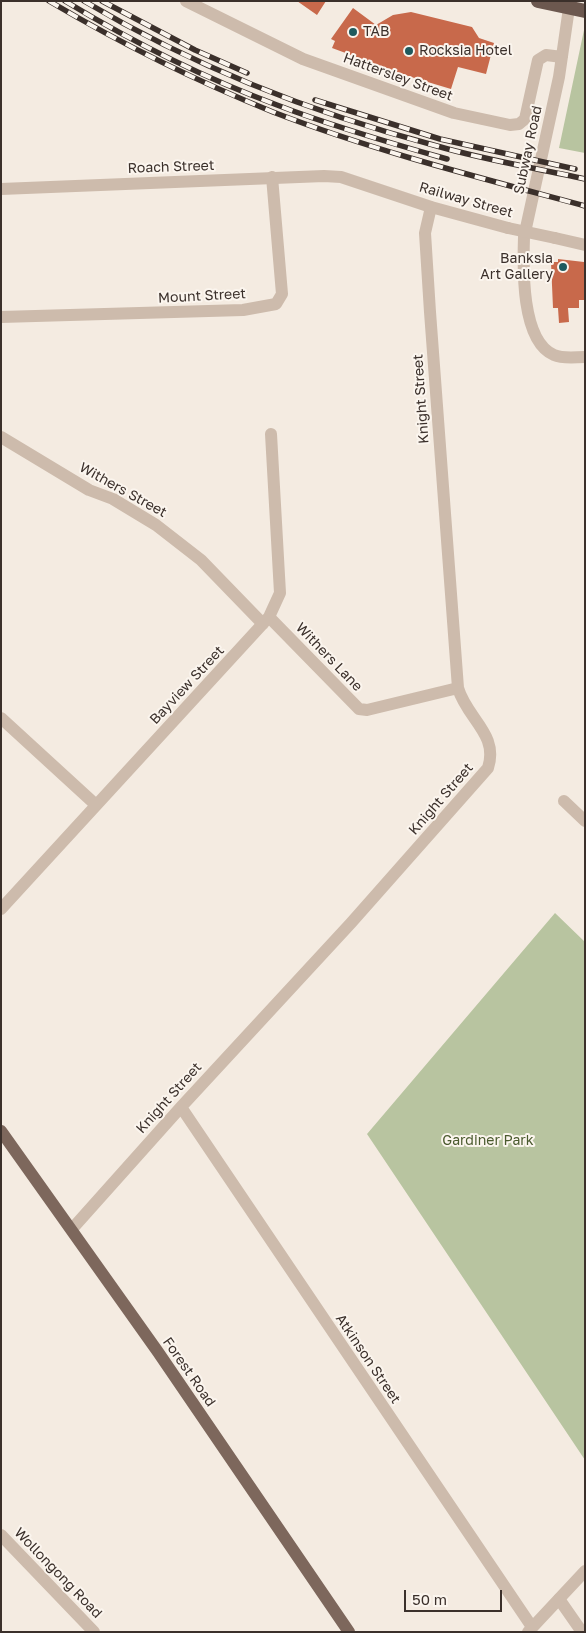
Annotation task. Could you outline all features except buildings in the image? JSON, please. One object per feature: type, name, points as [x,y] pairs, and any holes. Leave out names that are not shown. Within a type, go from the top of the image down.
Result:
[{"type":"highway","points":[[538,1],[570,5],[585,11]]},
{"type":"main road","name":"Forest Road","points":[[1,1131],[72,1229],[349,1632]]},
{"type":"street","name":"Hattersley Street","points":[[186,1],[303,59],[454,113],[510,124],[519,124],[525,119],[538,60],[546,55],[562,57]]},
{"type":"street","name":"Subway Road","points":[[570,5],[539,176],[524,237],[524,265],[532,329],[537,340],[554,355],[585,357]]},
{"type":"street","name":"Roach Street","points":[[1,188],[308,176],[341,177]]},
{"type":"street","name":"Railway Street","points":[[341,177],[430,207],[508,228],[585,245]]},
{"type":"street","name":"Mount Street","points":[[1,317],[243,310],[276,304],[282,294],[272,178]]},
{"type":"street","name":"Knight Street","points":[[72,1229],[180,1107],[351,923],[488,768],[491,753],[487,737],[465,707],[458,688],[428,292],[425,233],[430,207]]},
{"type":"street","name":"Bayview Street","points":[[1,909],[266,621],[280,593],[272,434]]},
{"type":"street","name":"Withers Street","points":[[1,437],[89,490],[113,499],[156,525],[201,560],[266,621]]},
{"type":"street","name":"Withers Lane","points":[[266,621],[359,709],[367,710],[458,688]]},
{"type":"street","points":[[1,718],[96,805]]},
{"type":"street","points":[[564,801],[585,821]]},
{"type":"street","name":"Atkinson Street","points":[[180,1107],[530,1630]]},
{"type":"street","name":"Wollongong Road","points":[[1,1535],[94,1632]]},
{"type":"street","points":[[530,1630],[585,1571]]},
{"type":"street","points":[[559,1599],[582,1632]]},
{"type":"green space","points":[[585,30],[585,153],[559,148]]},
{"type":"green space","name":"Gardiner Park","points":[[555,913],[585,942],[585,1460],[367,1134]]},
{"type":"railway","points":[[49,1],[159,61],[273,112],[389,151],[585,206]]},
{"type":"railway","points":[[65,1],[168,58],[222,83],[298,113],[447,159]]},
{"type":"railway","points":[[84,1],[168,47],[211,67],[300,103],[391,133],[455,151],[585,179]]},
{"type":"railway","points":[[102,1],[195,50],[247,73]]},
{"type":"railway","points":[[315,100],[440,139],[575,169]]},
{"type":"place","name":"TAB","points":[[353,32]]},
{"type":"place","name":"Rocksia Hotel","points":[[409,51]]},
{"type":"place","name":"Banksia Art Gallery","points":[[563,267]]}]
